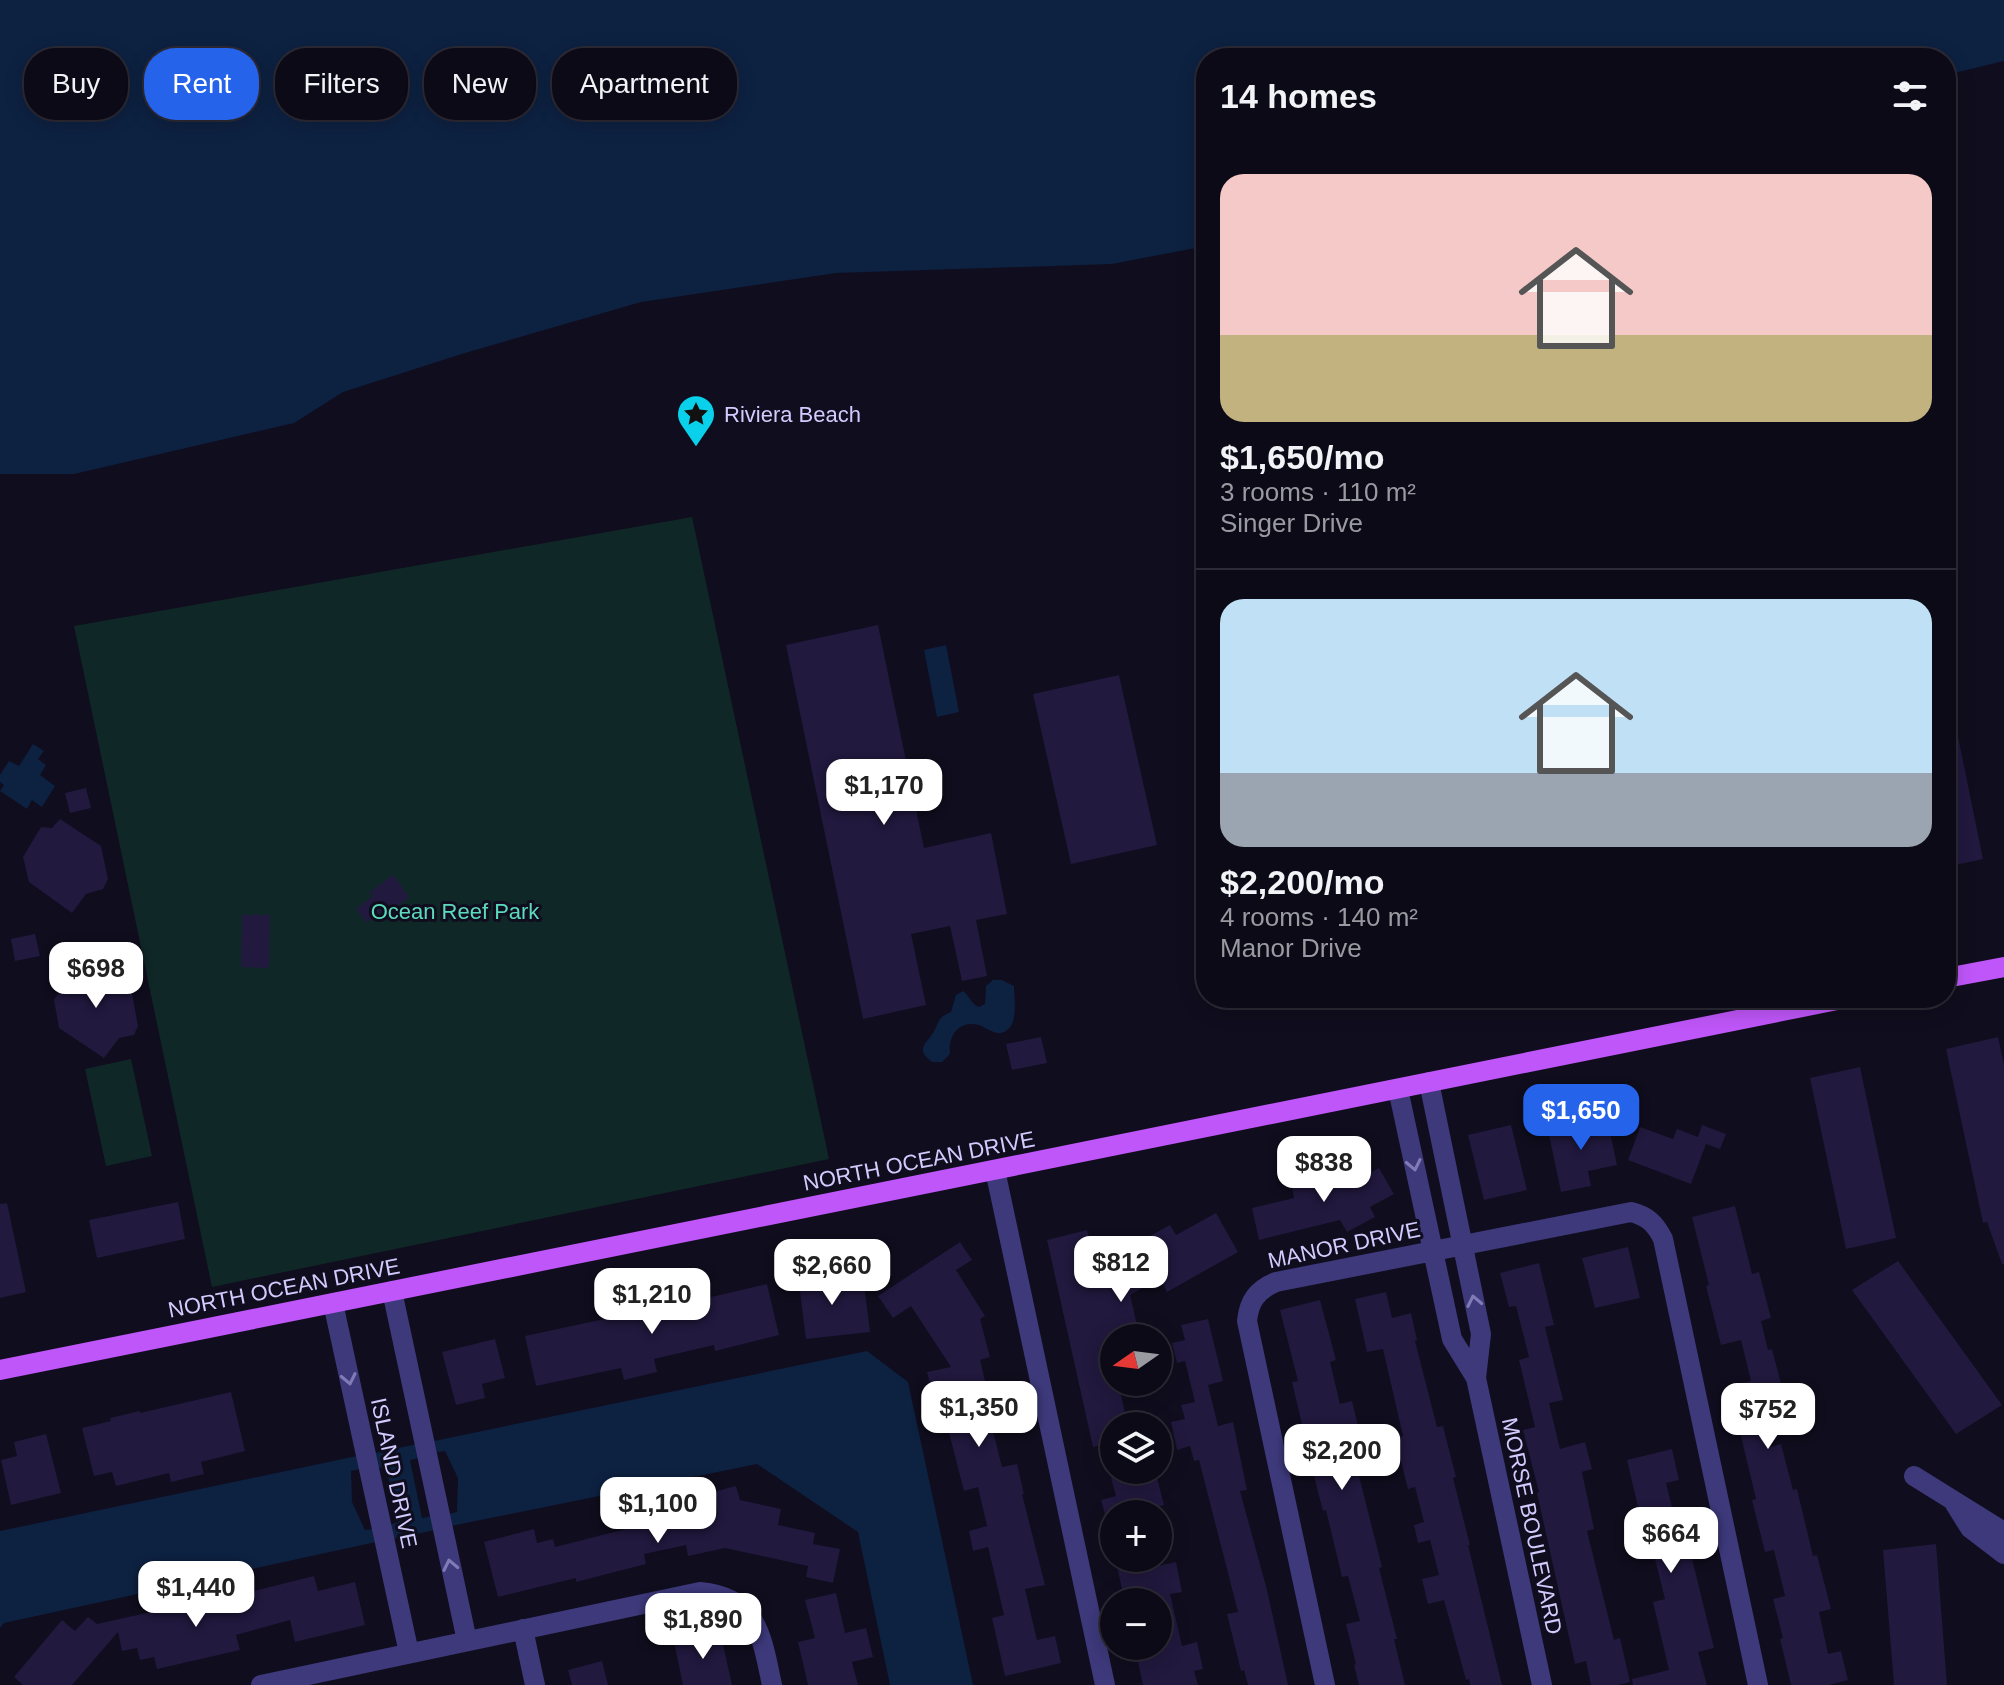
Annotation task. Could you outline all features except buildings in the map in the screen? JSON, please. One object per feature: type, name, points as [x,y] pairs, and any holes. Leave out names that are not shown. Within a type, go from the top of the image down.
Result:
[{"type":"main road","points":[[1956,976],[2004,967]]},
{"type":"main road","name":"NORTH OCEAN DRIVE","points":[[0,1370],[1797,1008]]},
{"type":"street","name":"MORSE BOULEVARD","points":[[1429,1082],[1481,1334],[1476,1378],[1542,1685]]},
{"type":"street","name":"MORSE BOULEVARD","points":[[1398,1089],[1452,1339],[1476,1378]]},
{"type":"street","points":[[995,1170],[1105,1685]]},
{"type":"street","name":"MANOR DRIVE","points":[[1325,1685],[1247,1321],[1249,1307],[1263,1287],[1276,1282],[1631,1212],[1645,1216],[1656,1226],[1663,1239],[1758,1685]]},
{"type":"street","name":"ISLAND DRIVE","points":[[392,1291],[467,1641]]},
{"type":"street","name":"ISLAND DRIVE","points":[[333,1303],[409,1653]]},
{"type":"street","points":[[1914,1476],[2004,1532]]},
{"type":"street","points":[[1953,1500],[1970,1528],[2004,1554]]},
{"type":"street","points":[[261,1685],[297,1681],[409,1653],[700,1592],[729,1598],[741,1606],[758,1627],[772,1685]]},
{"type":"street","points":[[523,1629],[535,1685]]},
{"type":"green space","name":"Ocean Reef Park","points":[[692,517],[829,1159],[212,1287],[74,626]]},
{"type":"green space","points":[[131,1059],[152,1156],[106,1166],[85,1069]]},
{"type":"water","points":[[0,0],[2004,0],[2004,61],[1956,73],[1956,48],[1196,48],[1196,248],[1112,264],[836,273],[641,302],[343,392],[294,423],[74,474],[0,474]]},
{"type":"water","points":[[946,645],[959,712],[937,717],[924,650]]},
{"type":"water","points":[[33,744],[44,751],[38,759],[46,765],[40,775],[55,786],[42,807],[32,800],[27,809],[0,791],[4,785],[0,782],[0,775],[9,761],[19,766]]},
{"type":"water","points":[[993,980],[1002,980],[1014,986],[1015,1010],[1011,1026],[999,1033],[979,1025],[961,1027],[953,1035],[950,1054],[942,1062],[932,1062],[923,1052],[924,1046],[940,1019],[951,1012],[956,995],[963,991],[979,1007],[985,1004],[986,986]]},
{"type":"water","points":[[867,1351],[908,1382],[973,1685],[890,1685],[858,1532],[757,1464],[451,1526],[449,1514],[457,1512],[458,1478],[445,1451],[437,1452],[434,1441]]},
{"type":"water","points":[[417,1444],[420,1458],[410,1460],[422,1518],[432,1516],[435,1530],[392,1539],[389,1525],[398,1522],[386,1467],[378,1468],[375,1453]]},
{"type":"water","points":[[357,1456],[360,1469],[351,1471],[352,1502],[365,1530],[373,1529],[376,1542],[4,1623],[0,1628],[0,1531]]},
{"type":"place","name":"Riviera Beach","points":[[696,448]]}]
